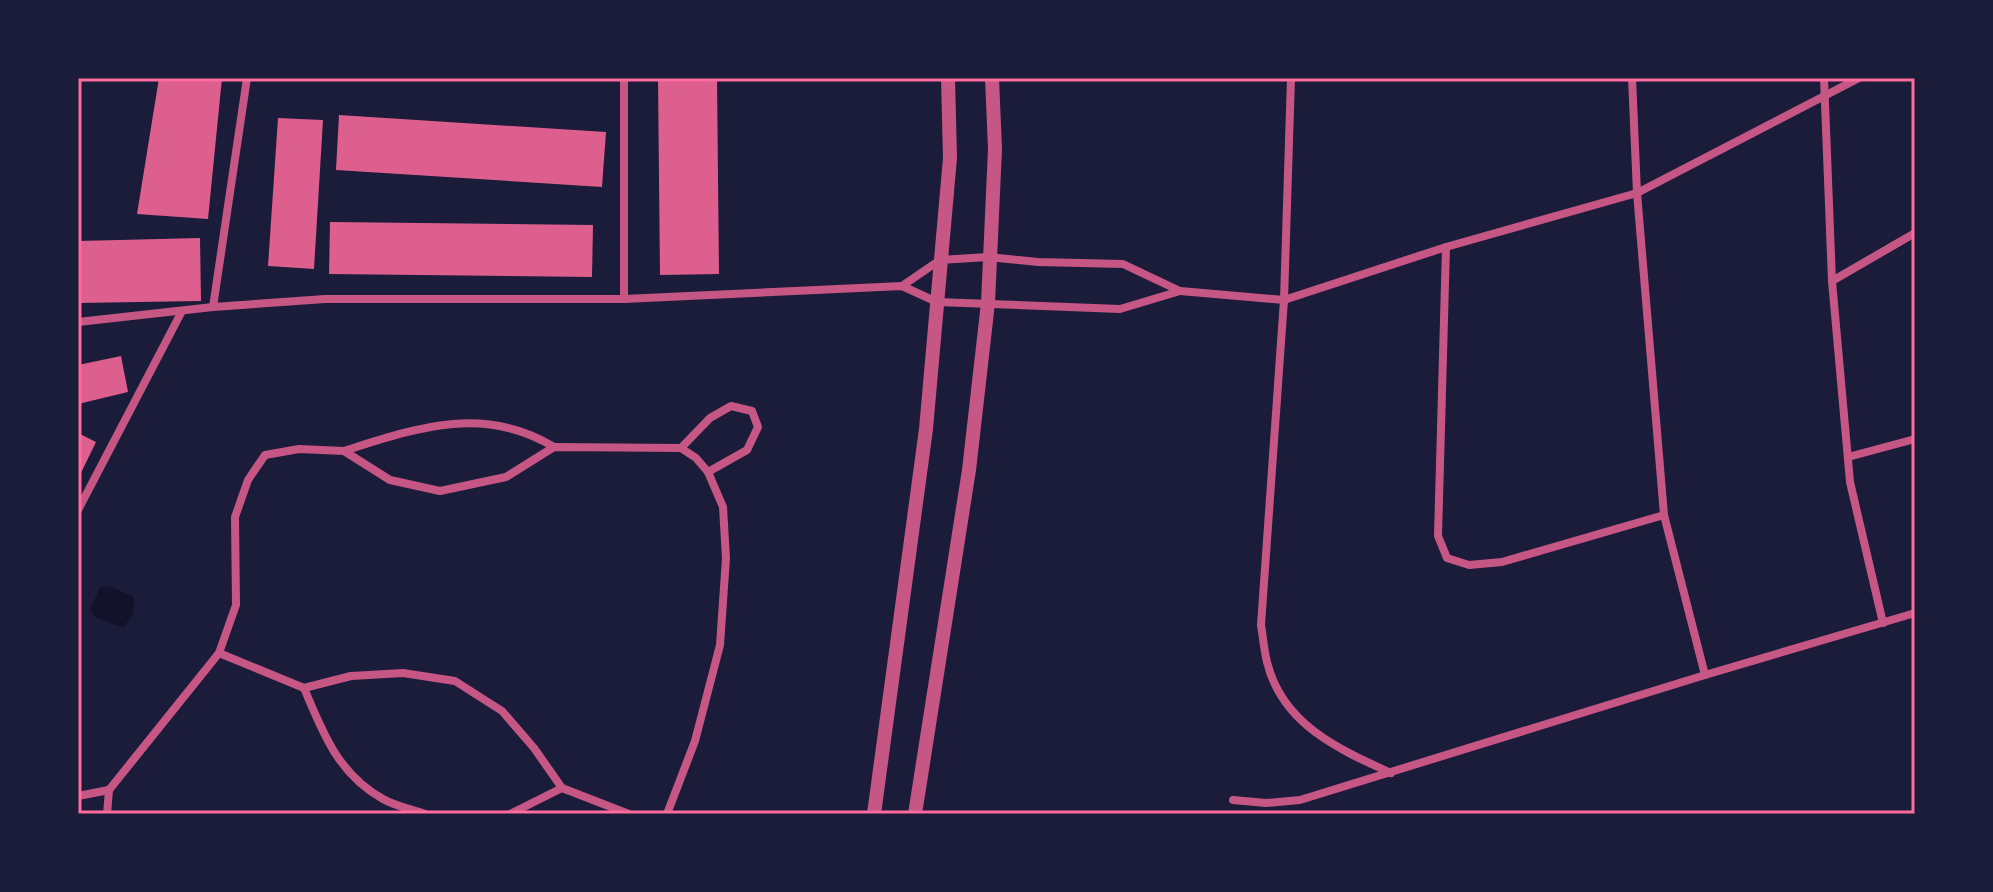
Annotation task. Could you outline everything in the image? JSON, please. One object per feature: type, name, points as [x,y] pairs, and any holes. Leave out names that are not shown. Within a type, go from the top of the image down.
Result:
[{"type":"street","points":[[213,307],[247,78]]},
{"type":"street","points":[[624,78],[624,299]]},
{"type":"street","points":[[874,814],[926,429],[950,158],[948,78]]},
{"type":"street","points":[[915,814],[969,470],[988,303],[995,149],[992,78]]},
{"type":"street","points":[[1291,78],[1284,300],[1261,625],[1267,664],[1287,705],[1314,733],[1391,773]]},
{"type":"street","points":[[1632,78],[1637,193],[1664,515],[1705,675]]},
{"type":"street","points":[[1824,78],[1832,281],[1850,482],[1883,623]]},
{"type":"street","points":[[902,286],[940,260],[988,257],[1038,262],[1123,264],[1180,291],[1284,300],[1446,247],[1637,193],[1859,78]]},
{"type":"street","points":[[1832,281],[1915,233]]},
{"type":"street","points":[[1446,247],[1438,536],[1447,558],[1469,565],[1502,562],[1664,515]]},
{"type":"street","points":[[78,322],[213,307],[325,299],[624,299],[902,286],[937,302],[1120,309],[1180,291]]},
{"type":"street","points":[[78,510],[182,311]]},
{"type":"street","points":[[681,448],[710,418],[731,406],[752,411],[758,427],[747,450],[708,472]]},
{"type":"street","points":[[107,814],[109,790],[219,653],[236,605],[235,517],[248,480],[265,455],[299,449],[344,451],[435,425],[488,422],[530,432],[554,447],[681,448],[696,458],[708,472],[723,507],[726,558],[720,645],[695,741],[667,814]]},
{"type":"street","points":[[1848,457],[1915,439]]},
{"type":"street","points":[[344,451],[390,480],[440,491],[506,477],[554,447]]},
{"type":"street","points":[[1233,800],[1266,803],[1300,800],[1915,613]]},
{"type":"street","points":[[219,653],[304,688],[351,676],[403,673],[455,681],[502,711],[534,748],[562,788],[629,814]]},
{"type":"street","points":[[304,688],[330,749],[357,781],[384,800],[425,814]]},
{"type":"street","points":[[510,814],[562,788]]},
{"type":"street","points":[[78,796],[109,790]]},
{"type":"shaded area","points":[[101,586],[112,587],[134,597],[133,614],[123,628],[95,617],[90,609]]},
{"type":"building","points":[[159,78],[222,78],[208,219],[137,214]]},
{"type":"building","points":[[658,78],[717,78],[719,274],[660,275]]},
{"type":"building","points":[[339,115],[606,132],[602,187],[336,170]]},
{"type":"building","points":[[278,118],[323,120],[314,269],[268,266]]},
{"type":"building","points":[[330,222],[593,225],[592,277],[329,274]]},
{"type":"building","points":[[200,238],[201,301],[78,303],[78,241]]},
{"type":"building","points":[[121,356],[128,392],[78,404],[78,365]]},
{"type":"building","points":[[78,433],[96,442],[78,479]]}]
